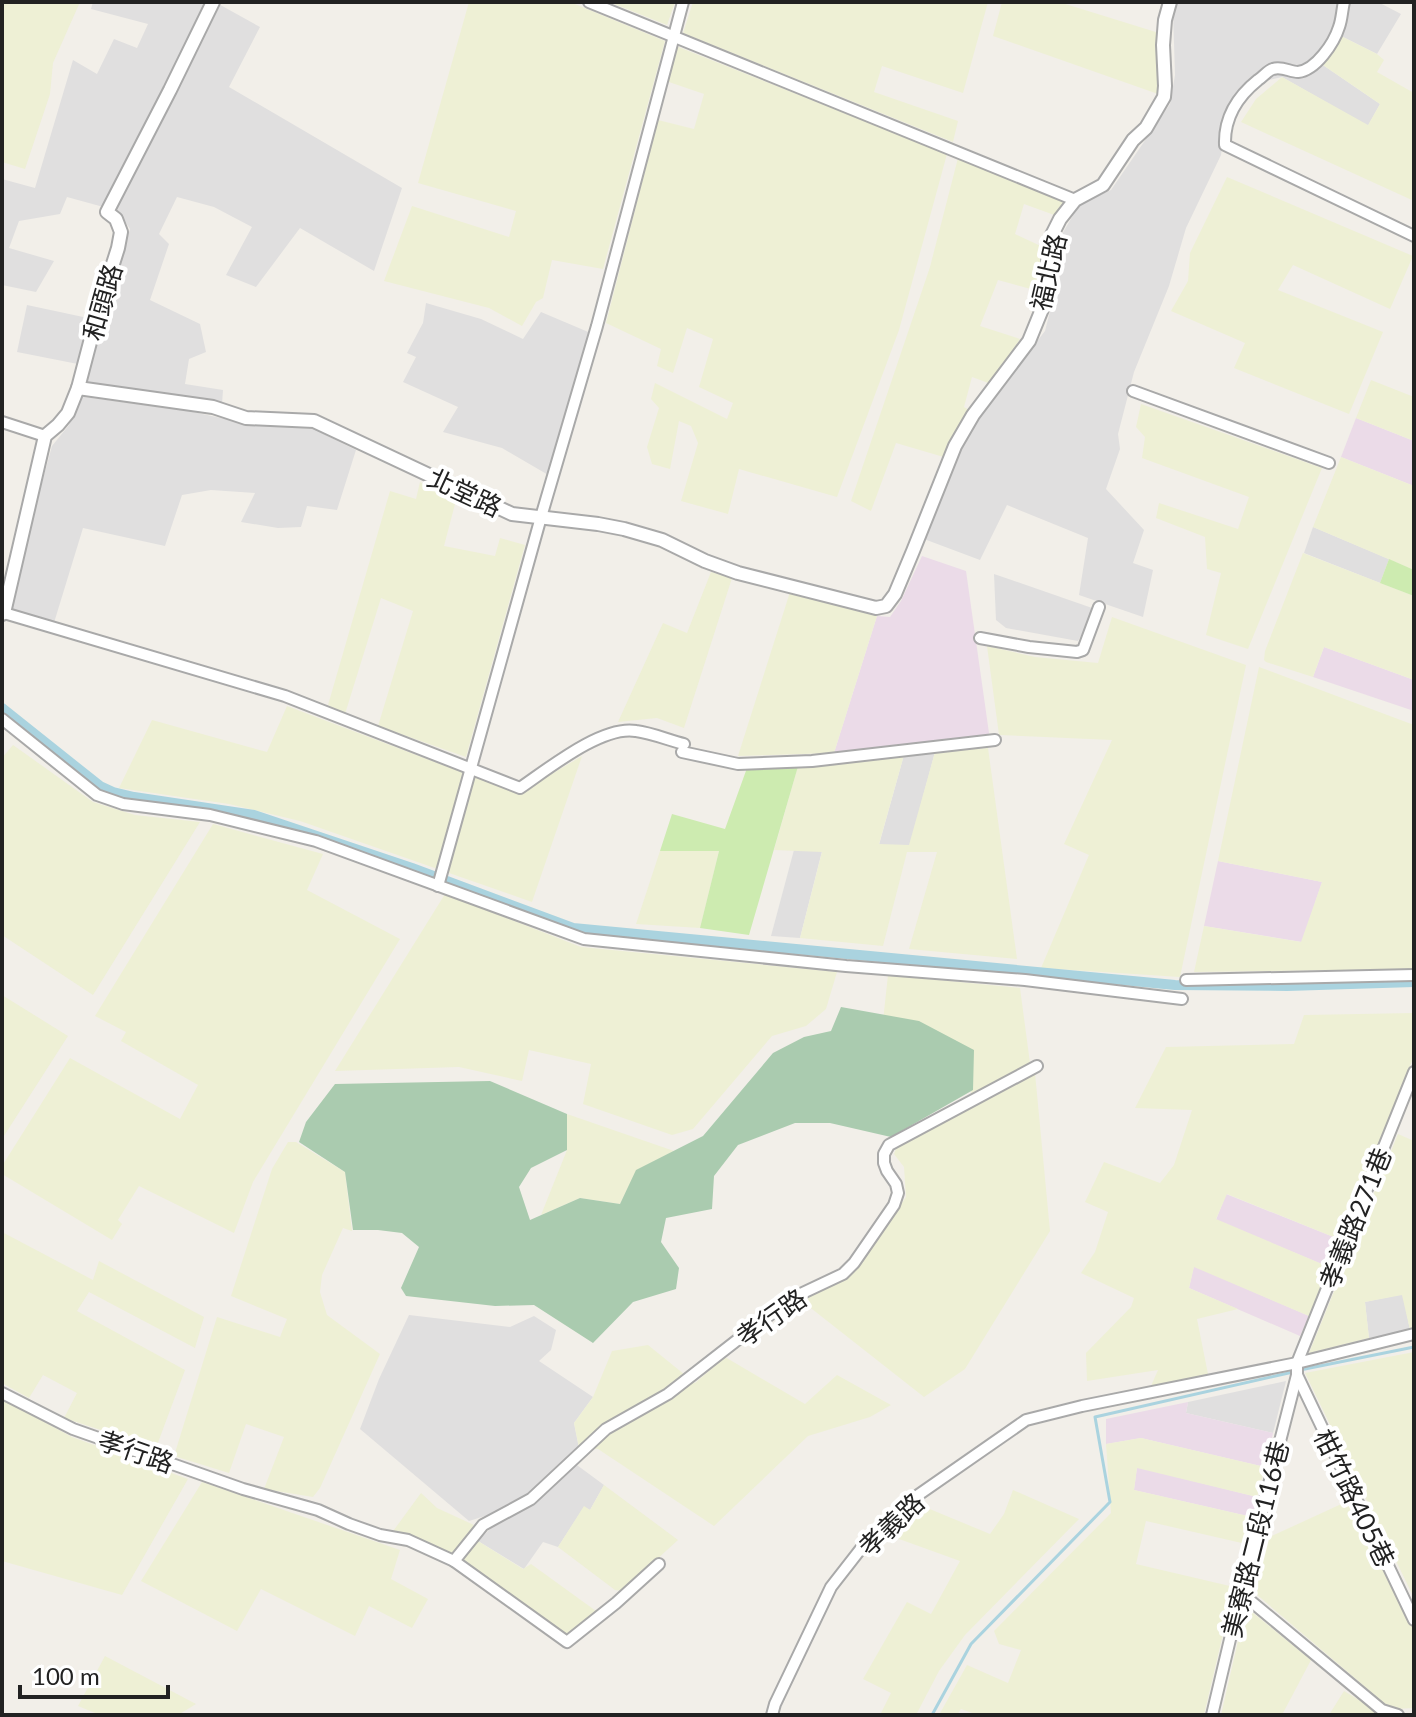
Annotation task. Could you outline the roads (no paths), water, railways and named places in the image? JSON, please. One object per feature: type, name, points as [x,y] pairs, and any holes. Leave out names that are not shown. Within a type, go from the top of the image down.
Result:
[{"type":"street","name":"和頭路","points":[[3,614],[45,436],[68,413],[78,388],[121,232],[116,219],[107,212],[213,2]]},
{"type":"street","points":[[589,2],[1075,200]]},
{"type":"street","points":[[438,886],[597,326],[683,2]]},
{"type":"street","name":"福北路","points":[[913,551],[955,446],[973,415],[1029,341],[1049,292],[1048,254],[1060,219],[1075,200],[1103,185],[1133,140],[1146,128],[1164,97],[1163,45],[1170,2]]},
{"type":"street","points":[[1344,2],[1340,26],[1318,61],[1303,71],[1273,69],[1247,89],[1231,112],[1226,125],[1225,145],[1414,236]]},
{"type":"street","name":"北堂路","points":[[78,388],[213,407],[246,418],[314,421],[512,514],[624,529],[662,540],[738,573],[876,608],[886,606],[895,594],[913,551]]},
{"type":"street","points":[[1133,391],[1329,463]]},
{"type":"street","points":[[2,422],[45,436]]},
{"type":"street","points":[[980,638],[1077,652],[1083,650],[1099,607]]},
{"type":"street","points":[[3,614],[285,696],[520,788],[598,737],[633,730],[738,764],[812,761],[995,740]]},
{"type":"street","points":[[2,719],[97,795],[123,804],[210,815],[316,841],[584,939],[846,966],[1025,980],[1182,999]]},
{"type":"street","points":[[1186,980],[1414,975]]},
{"type":"street","name":"孝行路","points":[[454,1561],[483,1525],[531,1499],[606,1429],[668,1394],[790,1299],[843,1274],[894,1205],[898,1193],[896,1184],[884,1163],[884,1154],[889,1145],[1037,1066]]},
{"type":"street","name":"孝義路271巷","points":[[1297,1363],[1414,1072]]},
{"type":"street","name":"孝義路","points":[[772,1715],[831,1587],[870,1537],[911,1500],[1026,1420],[1297,1363],[1414,1334]]},
{"type":"street","name":"美寮路二段116巷","points":[[1212,1715],[1297,1375],[1297,1363]]},
{"type":"street","name":"柑竹路405巷","points":[[1297,1375],[1414,1620]]},
{"type":"street","name":"孝行路","points":[[2,1393],[73,1429],[243,1489],[318,1510],[380,1535],[408,1540],[454,1561],[567,1642],[659,1564]]},
{"type":"street","points":[[1241,1593],[1382,1710],[1398,1715]]},
{"type":"waterway","points":[[2,708],[100,786],[113,792],[254,815],[412,868],[573,928],[1175,985],[1287,986],[1414,982]]},
{"type":"waterway","points":[[1300,1370],[1414,1347]]},
{"type":"waterway","points":[[932,1715],[971,1644],[1110,1502],[1095,1417],[1293,1372]]}]
